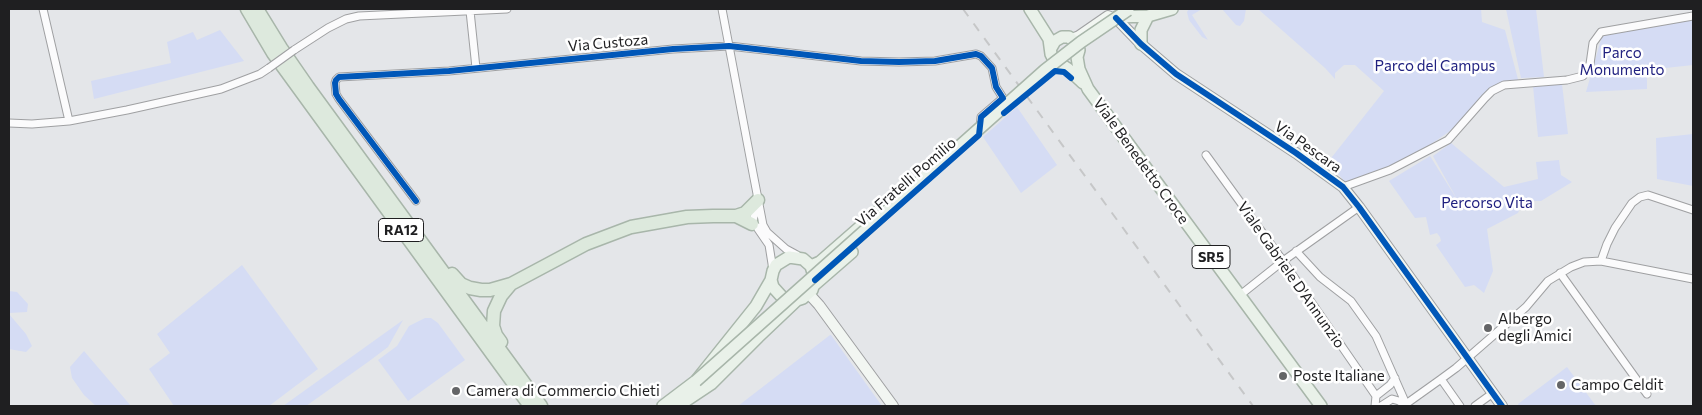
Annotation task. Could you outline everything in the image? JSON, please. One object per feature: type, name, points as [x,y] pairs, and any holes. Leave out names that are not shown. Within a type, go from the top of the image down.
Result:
[{"type":"highway","name":"RA12","points":[[247,9],[273,54],[530,406]]},
{"type":"highway","name":"RA12","points":[[257,9],[281,48],[541,406]]},
{"type":"highway","points":[[434,260],[444,264],[457,281],[470,288],[485,290],[511,284],[586,244],[624,229],[687,217],[736,216],[745,213],[758,200]]},
{"type":"highway","points":[[736,216],[752,224]]},
{"type":"highway","points":[[509,362],[506,349],[496,335],[493,316],[497,302],[511,284]]},
{"type":"main road","points":[[1120,12],[1148,16],[1172,9]]},
{"type":"main road","name":"Via Fratelli Pomilio","points":[[663,406],[696,381],[811,276],[1065,54],[1120,12]]},
{"type":"main road","name":"SR5","points":[[1033,13],[1053,32],[1072,39],[1079,50],[1077,57],[1086,86]]},
{"type":"main road","name":"SR5","points":[[1033,13],[1049,39],[1051,54],[1054,60],[1086,86]]},
{"type":"main road","points":[[1141,44],[1141,30],[1148,16]]},
{"type":"main road","points":[[1051,48],[1055,41],[1072,39]]},
{"type":"main road","points":[[1062,65],[1071,64],[1077,57]]},
{"type":"main road","name":"Viale Benedetto Croce","points":[[1086,86],[1321,406]]},
{"type":"main road","points":[[678,406],[711,384],[797,300],[820,262],[893,198],[915,186]]},
{"type":"main road","points":[[811,276],[852,252],[903,206],[915,186]]},
{"type":"main road","points":[[696,381],[738,326],[756,306],[776,265],[789,257],[811,276]]},
{"type":"main road","points":[[772,276],[777,293],[783,298],[797,300]]},
{"type":"street","points":[[42,9],[69,121]]},
{"type":"street","points":[[9,123],[32,124],[69,121],[221,89],[260,74],[328,28],[346,19],[359,16],[506,9]]},
{"type":"street","points":[[722,9],[763,225],[767,232]]},
{"type":"street","points":[[470,10],[476,68]]},
{"type":"street","points":[[1072,39],[1120,12]]},
{"type":"street","name":"Via Pescara","points":[[1120,12],[1141,44],[1176,74],[1296,153],[1343,187],[1502,406]]},
{"type":"street","points":[[1343,187],[1390,170],[1448,140],[1492,91],[1504,85],[1567,80],[1583,76],[1590,64],[1593,43],[1602,32],[1693,16]]},
{"type":"street","name":"Via Custoza","points":[[416,201],[339,99],[335,88],[336,80],[339,77],[423,73],[673,49],[729,46],[851,60],[899,62],[935,61],[976,54],[981,56],[992,68],[996,87],[1003,98]]},
{"type":"street","name":"Via Fratelli Pomilio","points":[[811,276],[980,135],[980,117],[1003,98]]},
{"type":"street","name":"Viale Gabriele D'Annunzio","points":[[1206,155],[1283,261],[1376,396]]},
{"type":"street","points":[[1601,261],[1615,228],[1632,203],[1640,197],[1648,195],[1693,210]]},
{"type":"street","points":[[752,224],[758,200]]},
{"type":"street","points":[[1240,296],[1296,251],[1359,207]]},
{"type":"street","points":[[752,224],[767,232],[811,276],[819,305],[893,406]]},
{"type":"street","points":[[752,224],[763,235],[769,245],[772,276]]},
{"type":"street","points":[[1296,251],[1320,277],[1351,301],[1376,336],[1407,405]]},
{"type":"street","points":[[1407,405],[1468,358],[1526,307],[1548,281],[1584,262],[1601,261],[1693,279]]},
{"type":"street","points":[[1560,273],[1647,394]]},
{"type":"street","points":[[1375,406],[1376,396],[1390,385],[1395,378]]},
{"type":"street","points":[[1440,379],[1460,406]]},
{"type":"street","points":[[1475,406],[1493,393]]},
{"type":"street","points":[[1376,396],[1407,405]]},
{"type":"street","points":[[1382,406],[1392,400]]},
{"type":"green space","points":[[1189,9],[1202,9],[1192,15],[1208,40],[1202,37],[1189,20],[1187,12]]},
{"type":"green space","points":[[1222,9],[1246,9],[1244,21],[1240,26],[1236,25]]},
{"type":"green space","name":"Parco del Campus","points":[[1258,9],[1481,9],[1482,22],[1505,30],[1519,83],[1504,85],[1485,98],[1450,131],[1401,165],[1346,183],[1328,162],[1384,91],[1355,65],[1344,65],[1335,73],[1335,79]]},
{"type":"green space","points":[[1506,9],[1536,9],[1544,77],[1521,78]]},
{"type":"green space","name":"Parco Monumento","points":[[1693,17],[1693,65],[1647,70],[1647,89],[1586,92],[1602,36]]},
{"type":"green space","points":[[220,30],[244,61],[94,99],[91,81],[171,63],[167,42],[193,32],[197,40]]},
{"type":"green space","points":[[1562,84],[1568,134],[1538,137],[1533,86]]},
{"type":"green space","points":[[1017,107],[1057,165],[1021,193],[983,137]]},
{"type":"green space","points":[[1693,134],[1693,186],[1657,179],[1656,138]]},
{"type":"green space","name":"Percorso Vita","points":[[1451,143],[1504,187],[1538,179],[1536,162],[1559,160],[1561,175],[1572,182],[1541,201],[1523,201],[1518,213],[1487,229],[1493,271],[1484,293],[1474,285],[1465,287],[1436,245],[1441,241],[1440,237],[1437,233],[1430,235],[1426,217],[1415,218],[1389,181],[1430,156],[1458,201],[1433,156]]},
{"type":"green space","points":[[242,265],[318,369],[269,406],[174,406],[149,369],[170,353],[157,334]]},
{"type":"green space","points":[[9,291],[17,292],[28,304],[27,312],[9,313]]},
{"type":"green space","points":[[9,314],[26,334],[32,346],[26,352],[9,349]]},
{"type":"green space","points":[[425,318],[431,318],[438,323],[465,360],[408,401],[378,360],[397,346],[409,326]]},
{"type":"green space","points":[[403,320],[388,347],[368,362],[306,406],[283,406]]},
{"type":"green space","points":[[830,335],[882,406],[738,406]]},
{"type":"green space","points":[[84,351],[131,406],[96,406],[84,395],[72,378],[70,367]]},
{"type":"green space","name":"Campo Celdit","points":[[1567,367],[1596,406],[1519,406],[1518,404]]},
{"type":"railway","points":[[963,9],[1253,406]]},
{"type":"cycle path","points":[[1116,18],[1141,44],[1176,74],[1296,153],[1343,187],[1502,406]]},
{"type":"cycle path","points":[[416,201],[339,99],[336,94],[335,83],[339,77],[449,71],[673,49],[729,46],[861,61],[935,61],[976,54],[981,56],[992,68],[996,87],[1003,98],[981,117],[979,135],[815,280]]},
{"type":"cycle path","points":[[1004,113],[1055,71],[1064,72],[1071,78]]},
{"type":"place","name":"Albergo degli Amici","points":[[1488,328]]},
{"type":"place","name":"Poste Italiane","points":[[1283,376]]},
{"type":"place","name":"Campo Celdit","points":[[1561,385]]},
{"type":"place","name":"Camera di Commercio Chieti","points":[[456,391]]}]
